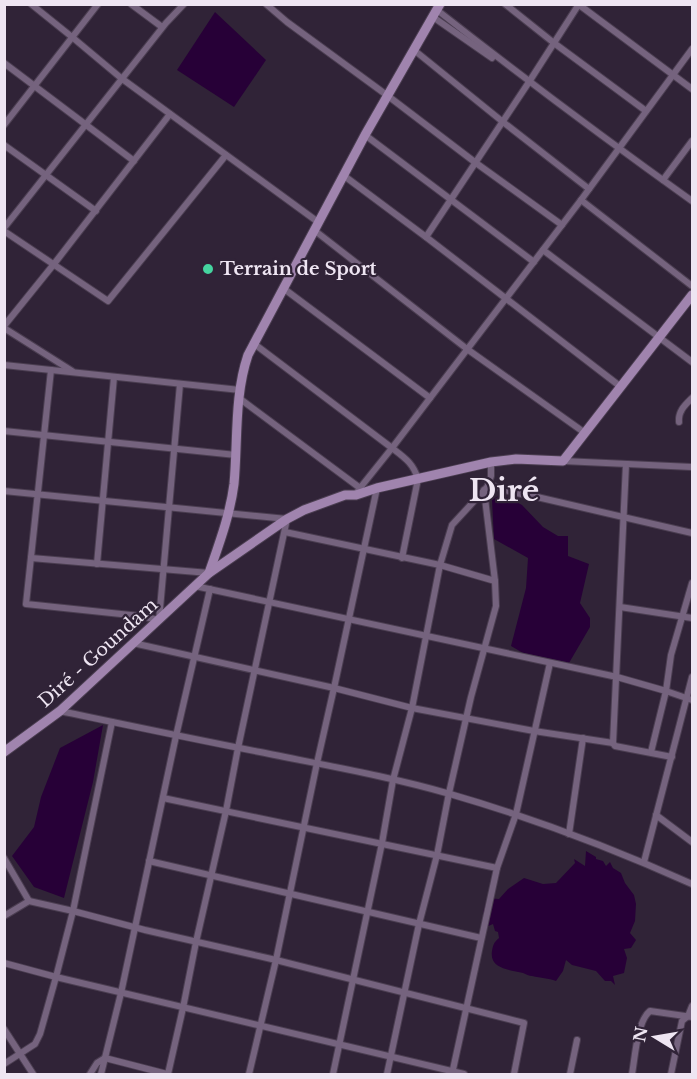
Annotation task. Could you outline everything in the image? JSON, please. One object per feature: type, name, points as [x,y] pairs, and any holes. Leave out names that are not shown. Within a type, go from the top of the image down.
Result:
[{"type":"main road","points":[[209,573],[229,513],[234,484],[239,394],[244,365],[253,343],[343,175],[437,11]]},
{"type":"main road","points":[[563,461],[693,294]]},
{"type":"main road","name":"Diré - Goundam","points":[[4,752],[60,711],[209,573],[287,519],[304,510],[358,491],[491,462],[516,459],[563,461]]},
{"type":"street","points":[[31,4],[121,78],[226,155],[316,226],[467,349],[585,433]]},
{"type":"street","points":[[4,125],[98,4]]},
{"type":"street","points":[[131,4],[162,27]]},
{"type":"street","points":[[184,4],[162,27],[121,78],[4,229],[108,301],[226,155]]},
{"type":"street","points":[[266,4],[287,22],[562,225]]},
{"type":"street","points":[[506,4],[554,43],[646,111]]},
{"type":"street","points":[[426,237],[579,5],[693,89]]},
{"type":"street","points":[[437,11],[501,64]]},
{"type":"street","points":[[437,11],[619,149],[693,201]]},
{"type":"street","points":[[4,365],[180,384],[239,394],[358,491],[581,200],[693,49]]},
{"type":"street","points":[[414,50],[589,189]]},
{"type":"street","points":[[4,63],[134,161]]},
{"type":"street","points":[[73,372],[4,327],[170,114]]},
{"type":"street","points":[[365,135],[534,262]]},
{"type":"street","points":[[663,180],[693,141]]},
{"type":"street","points":[[4,145],[96,211]]},
{"type":"street","points":[[343,175],[621,387]]},
{"type":"street","points":[[581,200],[693,286]]},
{"type":"street","points":[[543,250],[693,362]]},
{"type":"street","points":[[283,288],[430,398]]},
{"type":"street","points":[[253,343],[409,461],[414,468],[418,479],[402,558]]},
{"type":"street","points":[[51,370],[26,604],[159,620],[180,384]]},
{"type":"street","points":[[97,564],[114,377]]},
{"type":"street","points":[[679,422],[682,408],[693,398]]},
{"type":"street","points":[[4,430],[236,455]]},
{"type":"street","points":[[563,461],[693,467]]},
{"type":"street","points":[[333,1074],[382,843],[393,780],[412,708],[440,566],[452,525],[486,487],[491,476],[491,462]]},
{"type":"street","points":[[613,742],[626,464]]},
{"type":"street","points":[[486,487],[693,533]]},
{"type":"street","points":[[387,1074],[449,794],[495,606],[495,581],[486,487]]},
{"type":"street","points":[[249,1074],[276,960],[316,763],[377,488]]},
{"type":"street","points":[[4,491],[287,519],[168,1074],[105,1058],[97,1063],[90,1074]]},
{"type":"street","points":[[285,532],[440,566],[495,581]]},
{"type":"street","points":[[31,558],[209,573]]},
{"type":"street","points":[[651,752],[666,691],[671,655],[693,583]]},
{"type":"street","points":[[195,586],[617,677],[690,699]]},
{"type":"street","points":[[101,1074],[210,589]]},
{"type":"street","points":[[620,607],[693,618]]},
{"type":"street","points":[[133,643],[412,708],[534,731],[613,742],[615,746],[672,757]]},
{"type":"street","points":[[453,1073],[497,867],[516,814],[550,663]]},
{"type":"street","points":[[644,862],[690,699],[693,677]]},
{"type":"street","points":[[60,711],[316,763],[449,794],[516,814],[644,862],[693,884]]},
{"type":"street","points":[[4,1064],[35,1044],[37,1040],[73,910],[112,722]]},
{"type":"street","points":[[569,834],[583,738]]},
{"type":"street","points":[[163,798],[497,867]]},
{"type":"street","points":[[656,815],[693,842]]},
{"type":"street","points":[[4,858],[29,901]]},
{"type":"street","points":[[149,861],[481,938]]},
{"type":"street","points":[[4,916],[29,901],[73,910],[524,1023],[514,1074]]},
{"type":"street","points":[[4,963],[464,1074]]},
{"type":"street","points":[[670,1074],[682,1021],[690,1017],[693,1006]]},
{"type":"street","points":[[632,1074],[641,1022],[647,1013],[650,1011],[690,1017]]},
{"type":"street","points":[[4,1029],[33,1074]]},
{"type":"street","points":[[570,1074],[578,1040]]},
{"type":"shaded area","points":[[215,12],[266,60],[234,107],[177,70]]},
{"type":"shaded area","points":[[501,494],[522,505],[543,527],[558,536],[568,536],[568,556],[589,564],[580,603],[590,618],[590,627],[569,663],[523,653],[511,646],[526,588],[528,558],[494,539],[492,500]]},
{"type":"shaded area","points":[[103,725],[93,782],[64,898],[34,887],[12,856],[34,827],[41,797],[60,748]]},
{"type":"shaded area","points":[[586,851],[596,859],[603,861],[606,866],[610,862],[613,868],[621,873],[634,895],[636,904],[635,921],[630,933],[636,940],[631,948],[624,949],[627,958],[624,973],[613,976],[615,985],[611,981],[605,981],[596,971],[572,965],[566,960],[563,971],[556,981],[530,976],[497,965],[492,957],[492,951],[499,938],[498,932],[495,931],[493,924],[484,928],[483,912],[487,898],[499,899],[508,889],[524,878],[543,884],[556,883],[575,863],[574,859],[585,866]]},
{"type":"place","name":"Terrain de Sport","points":[[208,269]]},
{"type":"district","name":"Diré","points":[[504,490]]}]
